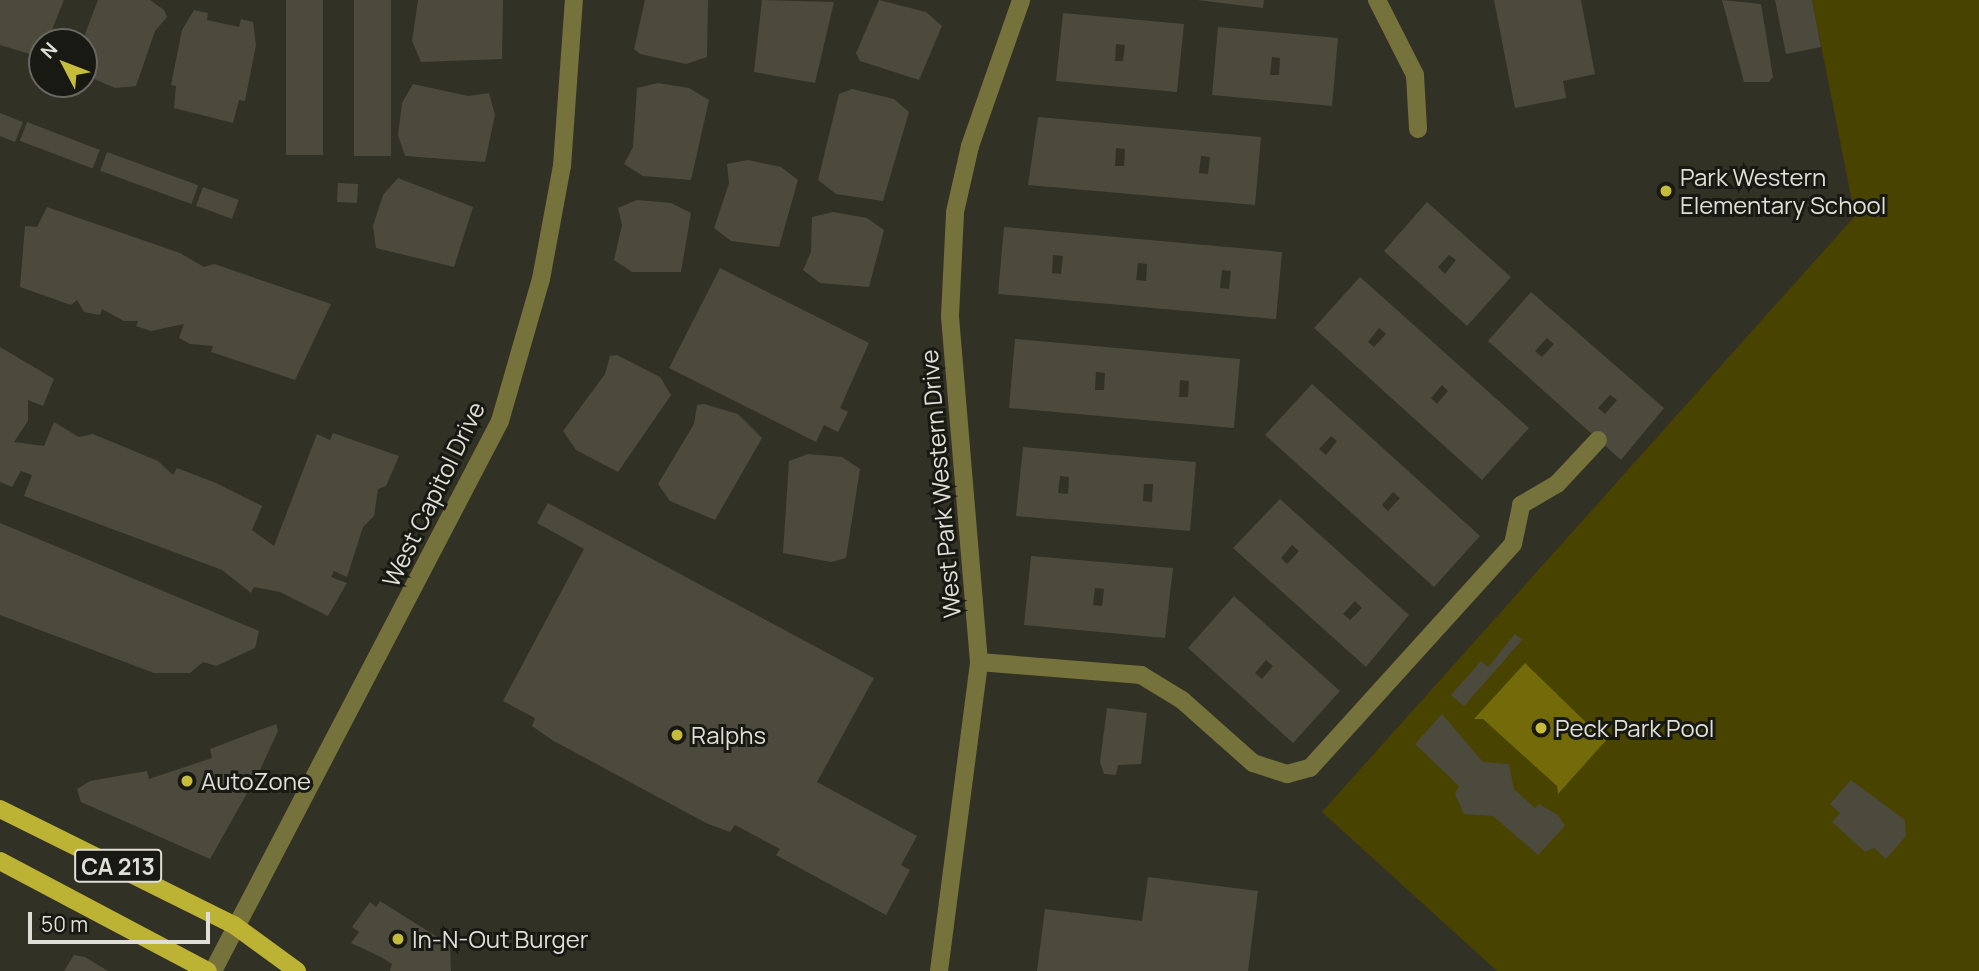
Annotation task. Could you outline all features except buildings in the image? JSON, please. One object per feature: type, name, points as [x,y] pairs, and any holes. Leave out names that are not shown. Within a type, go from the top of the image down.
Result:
[{"type":"main road","name":"CA 213","points":[[0,809],[234,925],[298,971]]},
{"type":"main road","name":"CA 213","points":[[0,861],[208,971]]},
{"type":"street","name":"West Capitol Drive","points":[[213,971],[234,925],[500,421],[541,279],[562,166],[574,0]]},
{"type":"street","name":"West Park Western Drive","points":[[939,971],[979,663],[950,316],[955,212],[970,145],[1021,0]]},
{"type":"street","points":[[1377,0],[1415,75],[1418,130]]},
{"type":"street","points":[[979,663],[1141,675],[1182,700],[1253,763],[1287,774],[1310,768],[1513,544],[1521,505],[1557,484],[1598,440]]},
{"type":"shaded area","points":[[1812,0],[1979,0],[1979,971],[1497,971],[1322,812],[1855,216]]},
{"type":"shaded area","name":"Peck Park Pool","points":[[1525,663],[1599,735],[1609,737],[1558,794],[1557,786],[1483,719],[1474,719]]},
{"type":"place","name":"Park Western Elementary School","points":[[1666,191]]},
{"type":"place","name":"Peck Park Pool","points":[[1541,728]]},
{"type":"place","name":"Ralphs","points":[[677,735]]},
{"type":"place","name":"AutoZone","points":[[187,781]]},
{"type":"place","name":"In-N-Out Burger","points":[[398,939]]}]
